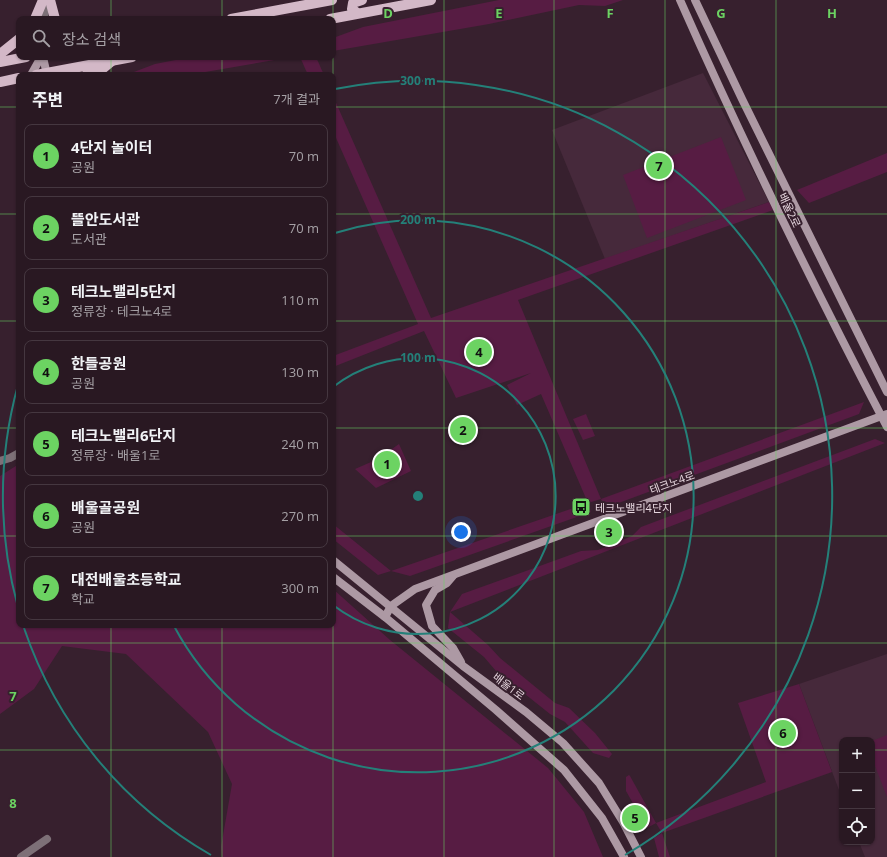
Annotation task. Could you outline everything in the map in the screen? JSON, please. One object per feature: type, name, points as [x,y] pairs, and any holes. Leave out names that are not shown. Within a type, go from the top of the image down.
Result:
[{"type":"main road","points":[[35,16],[43,0]]},
{"type":"main road","points":[[50,0],[54,16]]},
{"type":"main road","points":[[246,16],[332,0]]},
{"type":"main road","points":[[357,13],[352,9],[353,3],[362,0]]},
{"type":"main road","points":[[336,18],[431,0]]},
{"type":"main road","name":"배울2로","points":[[680,0],[706,60],[811,278],[864,385],[884,415],[887,427]]},
{"type":"main road","name":"배울2로","points":[[695,0],[745,106],[887,392]]},
{"type":"main road","points":[[0,54],[16,41]]},
{"type":"main road","points":[[0,62],[16,59]]},
{"type":"main road","points":[[33,72],[40,60]]},
{"type":"main road","points":[[42,60],[43,72]]},
{"type":"main road","points":[[54,72],[117,60]]},
{"type":"main road","points":[[96,72],[100,71],[112,61]]},
{"type":"main road","points":[[0,82],[16,79]]},
{"type":"main road","name":"테크노4로","points":[[385,617],[391,606],[415,589],[884,415]]},
{"type":"main road","name":"배울1로","points":[[336,562],[463,666],[526,712],[563,743],[599,783],[623,822],[641,857]]},
{"type":"main road","points":[[455,574],[448,583],[435,590],[426,605],[432,626],[453,648],[463,666]]},
{"type":"main road","points":[[336,579],[385,617],[496,710],[564,770],[602,818],[624,857]]},
{"type":"street","points":[[44,16],[46,0]]},
{"type":"street","points":[[0,461],[16,455]]},
{"type":"street","points":[[21,857],[47,839]]},
{"type":"shaded area","points":[[499,0],[623,0],[605,6],[579,5],[489,24],[336,50],[336,37],[363,27]]},
{"type":"shaded area","points":[[176,60],[275,60],[205,72],[134,72],[155,64]]},
{"type":"shaded area","points":[[301,60],[317,60],[323,72],[307,72]]},
{"type":"shaded area","points":[[703,73],[769,202],[605,259],[552,130]]},
{"type":"shaded area","points":[[336,103],[431,318],[769,202],[773,210],[518,300],[601,499],[588,503],[541,394],[517,405],[507,385],[531,373],[456,398],[424,331],[336,366],[336,355],[418,324],[336,138]]},
{"type":"shaded area","points":[[721,137],[746,200],[647,238],[623,175]]},
{"type":"shaded area","points":[[887,153],[887,172],[809,203],[797,190]]},
{"type":"shaded area","points":[[864,402],[859,414],[605,508],[601,499]]},
{"type":"shaded area","points":[[586,414],[595,436],[583,440],[573,419]]},
{"type":"shaded area","points":[[875,439],[885,443],[450,612],[462,594],[581,551],[598,550],[632,536],[641,527]]},
{"type":"shaded area","points":[[399,444],[411,471],[376,488],[355,469],[378,459]]},
{"type":"shaded area","points":[[16,466],[16,628],[336,628],[336,592],[390,640],[548,768],[584,812],[603,857],[222,857],[221,847],[232,784],[208,732],[126,654],[62,646],[34,689],[0,714],[0,476]]},
{"type":"shaded area","points":[[588,503],[591,512],[410,576],[391,571]]},
{"type":"shaded area","points":[[336,526],[391,571],[378,575],[336,541]]},
{"type":"shaded area","points":[[450,612],[488,645],[500,658],[555,703],[569,708],[595,733],[612,754],[609,758],[593,753],[565,722],[550,714],[496,671],[484,657],[448,628]]},
{"type":"shaded area","points":[[887,654],[887,857],[865,857],[860,845],[875,845],[875,737],[839,737],[839,790],[799,684]]},
{"type":"shaded area","points":[[799,684],[832,772],[662,833],[656,823],[766,782],[738,703]]},
{"type":"shaded area","points":[[887,735],[887,797],[875,766],[875,740]]},
{"type":"shaded area","points":[[629,775],[630,776],[656,823],[647,828],[626,791],[626,777]]},
{"type":"shaded area","points":[[662,833],[670,857],[659,857],[654,838]]},
{"type":"place","name":"대전배울초등학교","points":[[659,166]]},
{"type":"place","name":"한들공원","points":[[479,352]]},
{"type":"place","name":"뜰안도서관","points":[[463,430]]},
{"type":"place","name":"4단지 놀이터","points":[[387,464]]},
{"type":"place","name":"테크노밸리4단지","points":[[581,507]]},
{"type":"place","name":"테크노밸리5단지","points":[[609,532]]},
{"type":"place","name":"배울골공원","points":[[783,733]]},
{"type":"place","name":"테크노밸리6단지","points":[[635,818]]}]
